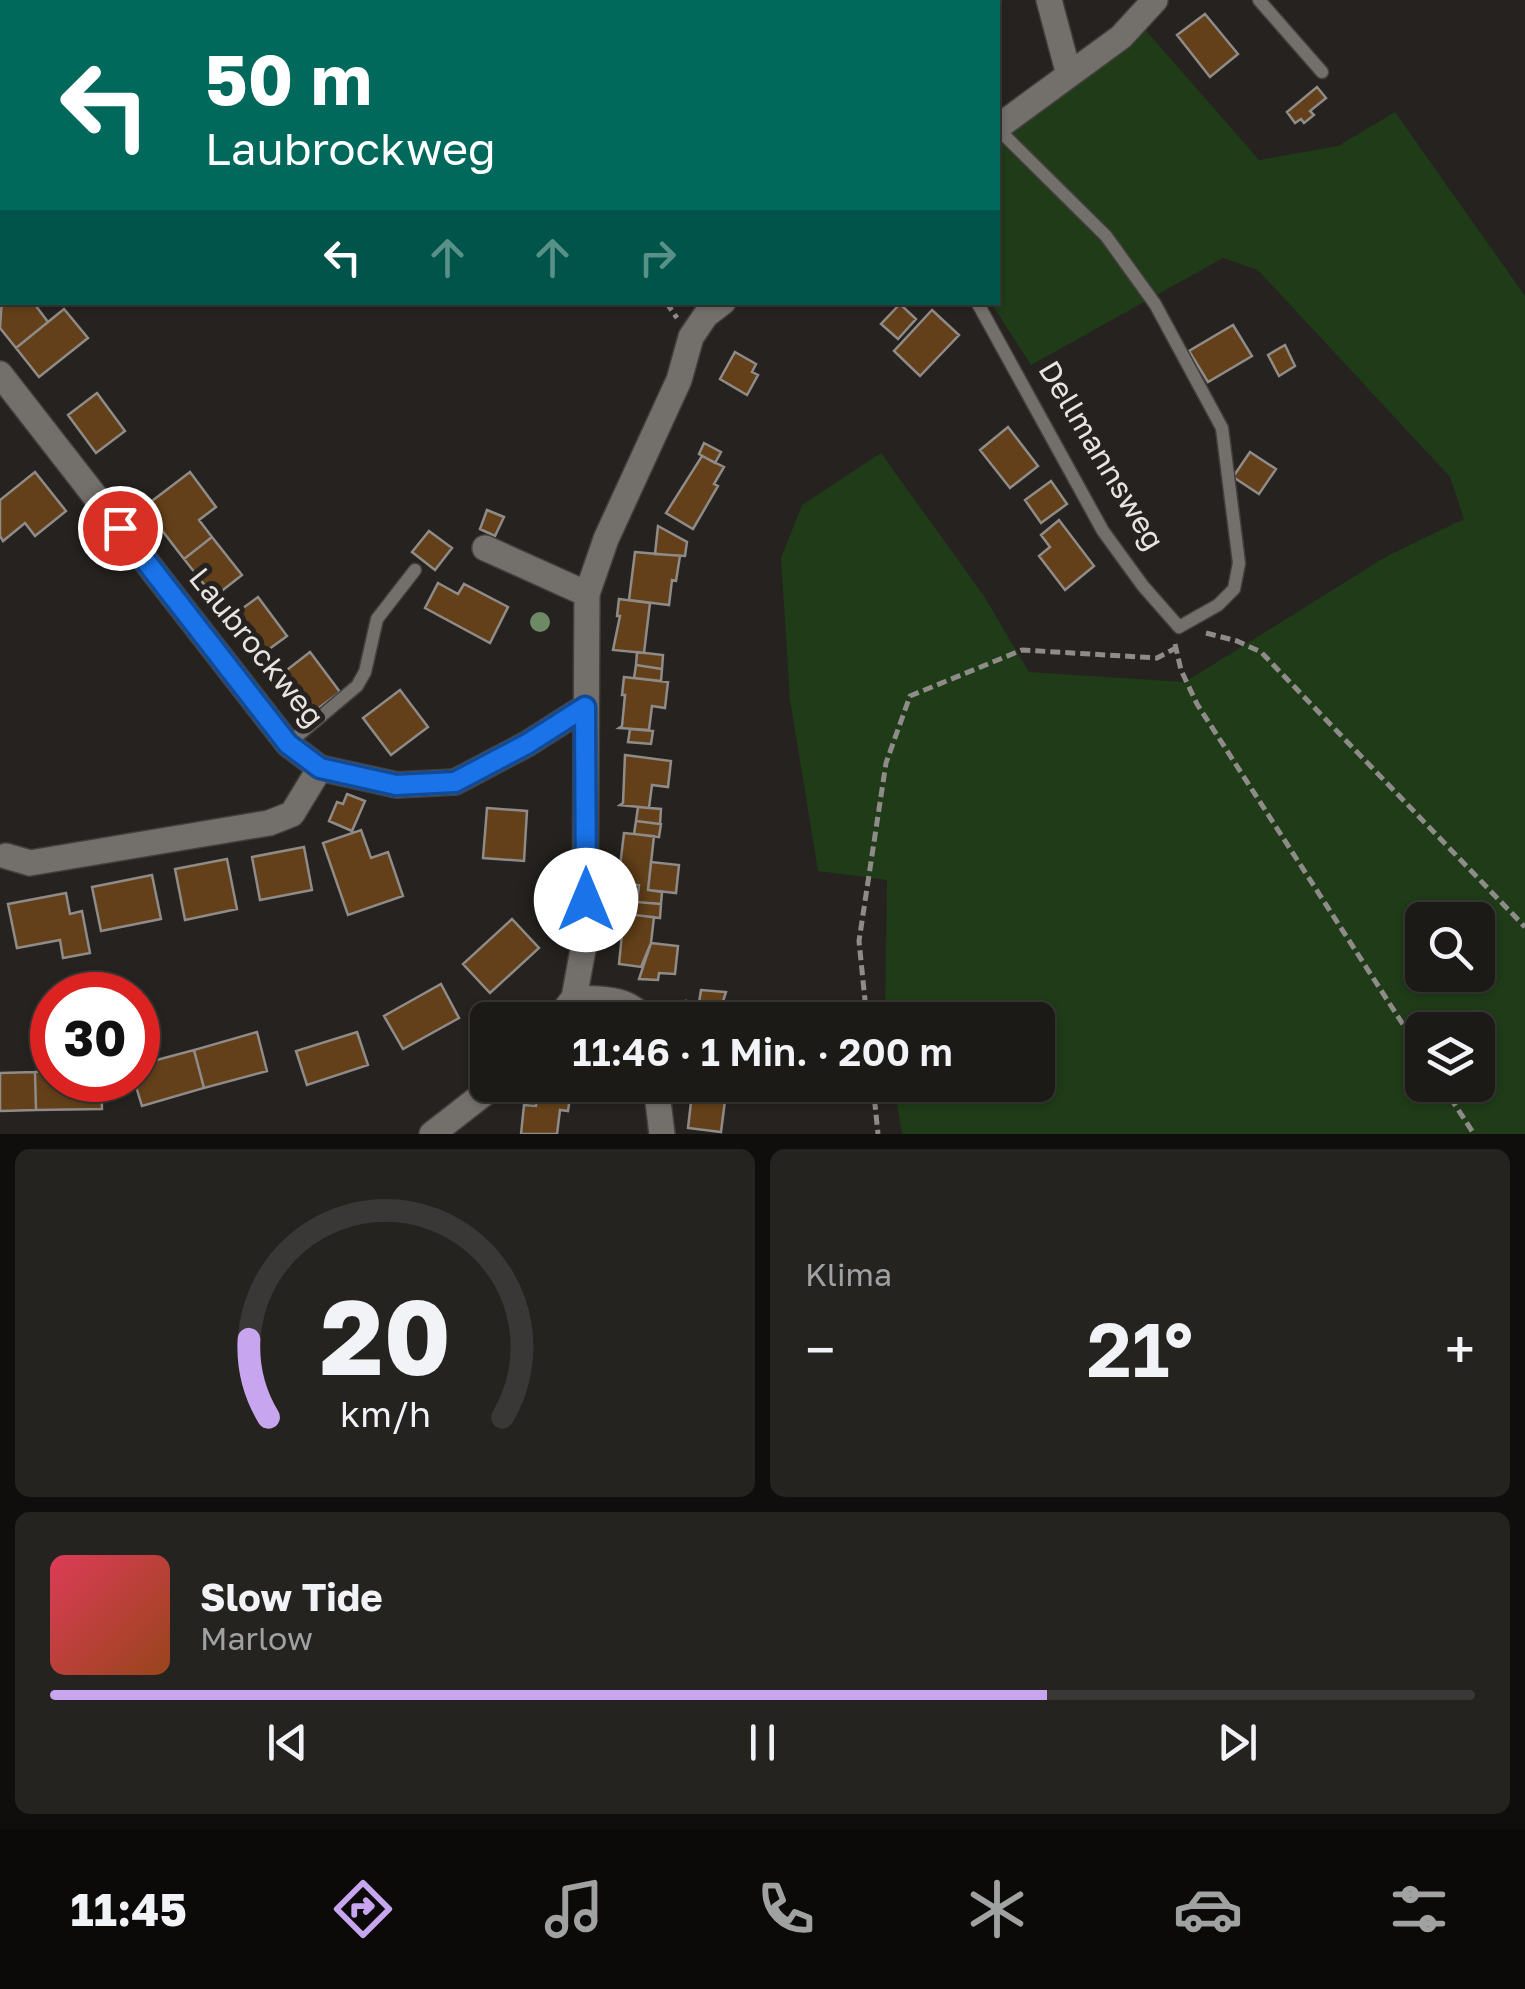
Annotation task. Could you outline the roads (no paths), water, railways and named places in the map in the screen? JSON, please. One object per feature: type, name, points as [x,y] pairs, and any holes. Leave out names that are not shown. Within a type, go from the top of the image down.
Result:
[{"type":"street","points":[[1049,0],[1069,75]]},
{"type":"street","points":[[1000,127],[1121,37],[1156,0]]},
{"type":"street","points":[[571,1002],[586,939],[587,594],[606,539],[679,380],[690,337],[706,314],[720,305]]},
{"type":"street","name":"Laubrockweg","points":[[0,374],[288,744],[320,768],[396,785],[455,782],[527,744],[585,707]]},
{"type":"street","points":[[485,548],[587,594]]},
{"type":"street","name":"Laubrockweg","points":[[6,856],[30,863],[269,824],[292,814],[320,768]]},
{"type":"street","points":[[574,998],[620,1002]]},
{"type":"street","points":[[432,1134],[472,1102]]},
{"type":"street","points":[[658,1102],[662,1134]]},
{"type":"lane","points":[[1259,0],[1322,72]]},
{"type":"lane","name":"Dellmannsweg","points":[[979,305],[1103,532],[1179,627],[1218,605],[1234,589],[1239,563],[1222,428],[1154,304],[1106,236],[1000,130]]},
{"type":"lane","points":[[288,744],[357,686],[365,672],[376,620],[415,570]]}]
